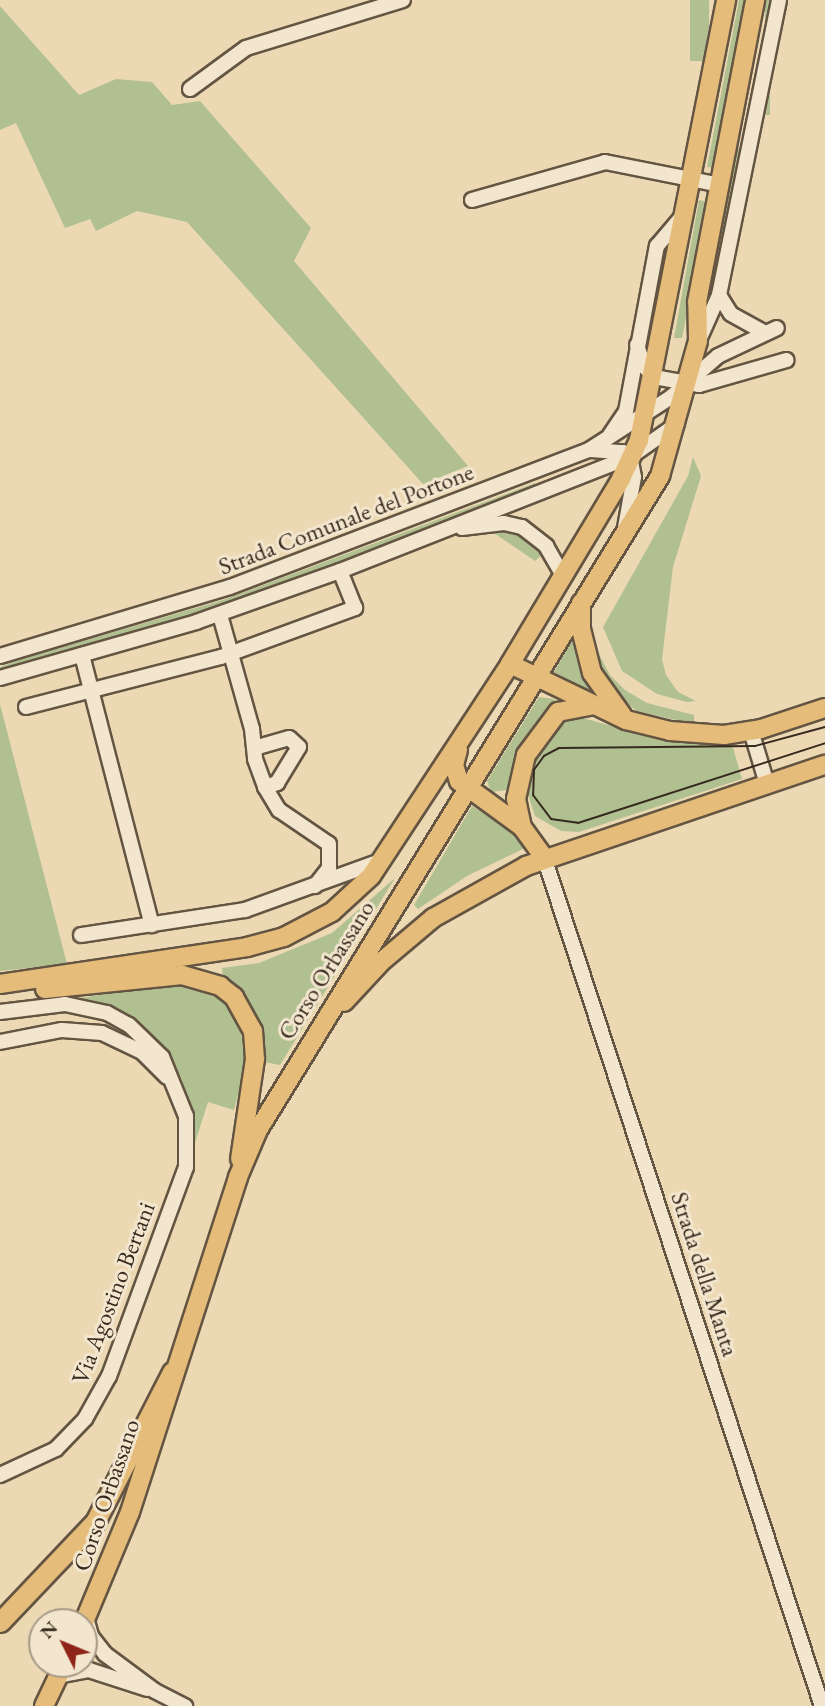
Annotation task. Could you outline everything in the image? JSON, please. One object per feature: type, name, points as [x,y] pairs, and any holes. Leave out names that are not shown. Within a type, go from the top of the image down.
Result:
[{"type":"highway","points":[[0,1622],[96,1522],[172,1373]]},
{"type":"main road","name":"Corso Orbassano","points":[[0,984],[247,947],[284,937],[332,912],[382,860],[510,664],[630,457],[646,415],[654,377],[726,0]]},
{"type":"main road","name":"Corso Orbassano","points":[[90,1608],[130,1512],[172,1373],[238,1177],[258,1130],[313,1035],[469,788],[660,476],[678,424],[698,341],[697,302],[755,0]]},
{"type":"main road","points":[[581,603],[581,629],[592,673],[626,720]]},
{"type":"main road","points":[[510,664],[626,720],[670,731],[724,735],[751,731],[825,708]]},
{"type":"main road","points":[[522,827],[516,799],[526,755],[558,712],[593,705]]},
{"type":"main road","points":[[461,740],[455,775],[522,827],[544,857]]},
{"type":"main road","points":[[313,1035],[381,962],[433,918],[544,857],[825,765]]},
{"type":"main road","points":[[0,994],[160,976],[201,978],[220,986],[246,1013],[256,1059],[238,1177]]},
{"type":"main road","points":[[44,1706],[57,1678]]},
{"type":"street","points":[[190,89],[246,48],[403,0]]},
{"type":"street","name":"Corso Orbassano","points":[[698,341],[719,295],[779,0]]},
{"type":"street","points":[[730,131],[753,126]]},
{"type":"street","points":[[730,131],[749,143]]},
{"type":"street","points":[[472,200],[605,162],[720,185]]},
{"type":"street","name":"Corso Orbassano","points":[[605,441],[626,411],[636,340],[657,246],[687,210]]},
{"type":"street","name":"Strada Comunale del Portone","points":[[0,656],[230,587],[589,450],[646,415],[718,356],[771,330],[731,314],[719,295]]},
{"type":"street","points":[[636,340],[644,366],[654,377],[710,385],[787,360]]},
{"type":"street","name":"Strada Comunale del Portone","points":[[0,678],[220,615],[450,529],[630,457],[678,424]]},
{"type":"street","points":[[589,450],[623,452],[630,457],[634,477],[624,535]]},
{"type":"street","points":[[450,529],[504,523],[522,527],[546,546],[563,576]]},
{"type":"street","name":"Strada Comunale del Portone","points":[[26,707],[231,654],[355,608],[340,570]]},
{"type":"street","name":"Strada Comunale del Portone","points":[[220,615],[265,788],[279,810],[328,844],[329,868],[313,888]]},
{"type":"street","points":[[82,654],[152,925]]},
{"type":"street","points":[[751,731],[767,784]]},
{"type":"street","points":[[254,748],[289,738],[299,747],[277,783],[265,788]]},
{"type":"street","name":"Strada della Manta","points":[[544,857],[822,1706]]},
{"type":"street","name":"Corso Orbassano","points":[[81,935],[244,910],[313,888],[382,860]]},
{"type":"street","name":"Via Agostino Bertani","points":[[0,1012],[65,1004],[107,1013],[146,1039],[162,1057],[186,1116],[186,1167],[109,1376],[85,1419],[56,1450],[0,1475]]},
{"type":"street","name":"Via Agostino Bertani","points":[[0,1042],[62,1030],[102,1033],[142,1052],[172,1083]]},
{"type":"street","points":[[98,1645],[155,1691]]},
{"type":"street","points":[[98,1673],[155,1691],[185,1706]]},
{"type":"green space","points":[[690,0],[709,0],[709,61],[690,61]]},
{"type":"green space","points":[[739,0],[747,0],[716,168],[707,167]]},
{"type":"green space","points":[[765,0],[770,0],[770,115],[765,115]]},
{"type":"green space","points":[[0,6],[79,95],[116,79],[152,82],[172,105],[200,101],[311,228],[294,261],[468,466],[423,484],[187,222],[137,211],[96,231],[90,219],[65,228],[16,123],[0,130]]},
{"type":"green space","points":[[735,147],[740,148],[714,282],[709,281]]},
{"type":"green space","points":[[699,200],[708,202],[682,338],[674,338]]},
{"type":"green space","points":[[693,457],[701,476],[673,567],[662,659],[666,675],[678,692],[696,701],[687,702],[657,694],[622,671],[603,627],[688,476]]},
{"type":"green space","points":[[535,483],[538,489],[221,609],[0,673],[0,667],[25,658],[223,600]]},
{"type":"green space","points":[[488,529],[524,534],[544,553],[535,561]]},
{"type":"green space","points":[[576,634],[580,666],[597,697],[554,672]]},
{"type":"green space","points":[[591,639],[610,675],[625,690],[647,703],[694,715],[694,724],[637,711],[623,700],[598,666]]},
{"type":"green space","points":[[539,697],[554,699],[556,704],[507,790],[491,792],[487,781]]},
{"type":"green space","points":[[0,704],[67,964],[0,971]]},
{"type":"green space","points":[[576,716],[665,741],[732,744],[742,779],[579,832],[561,831],[535,816],[526,789],[537,753],[559,723]]},
{"type":"green space","points":[[472,806],[519,836],[525,848],[467,876],[418,909],[414,905]]},
{"type":"green space","points":[[395,878],[280,1065],[264,1062],[254,1016],[223,977],[222,968],[259,963],[332,933]]},
{"type":"green space","points":[[183,982],[204,987],[222,999],[237,1016],[247,1059],[234,1110],[208,1102],[194,1146],[182,1079],[163,1048],[123,1014],[74,999]]},
{"type":"tram line","points":[[825,727],[755,746],[559,748],[544,756],[534,770],[533,795],[551,819],[578,823],[825,743]]}]
